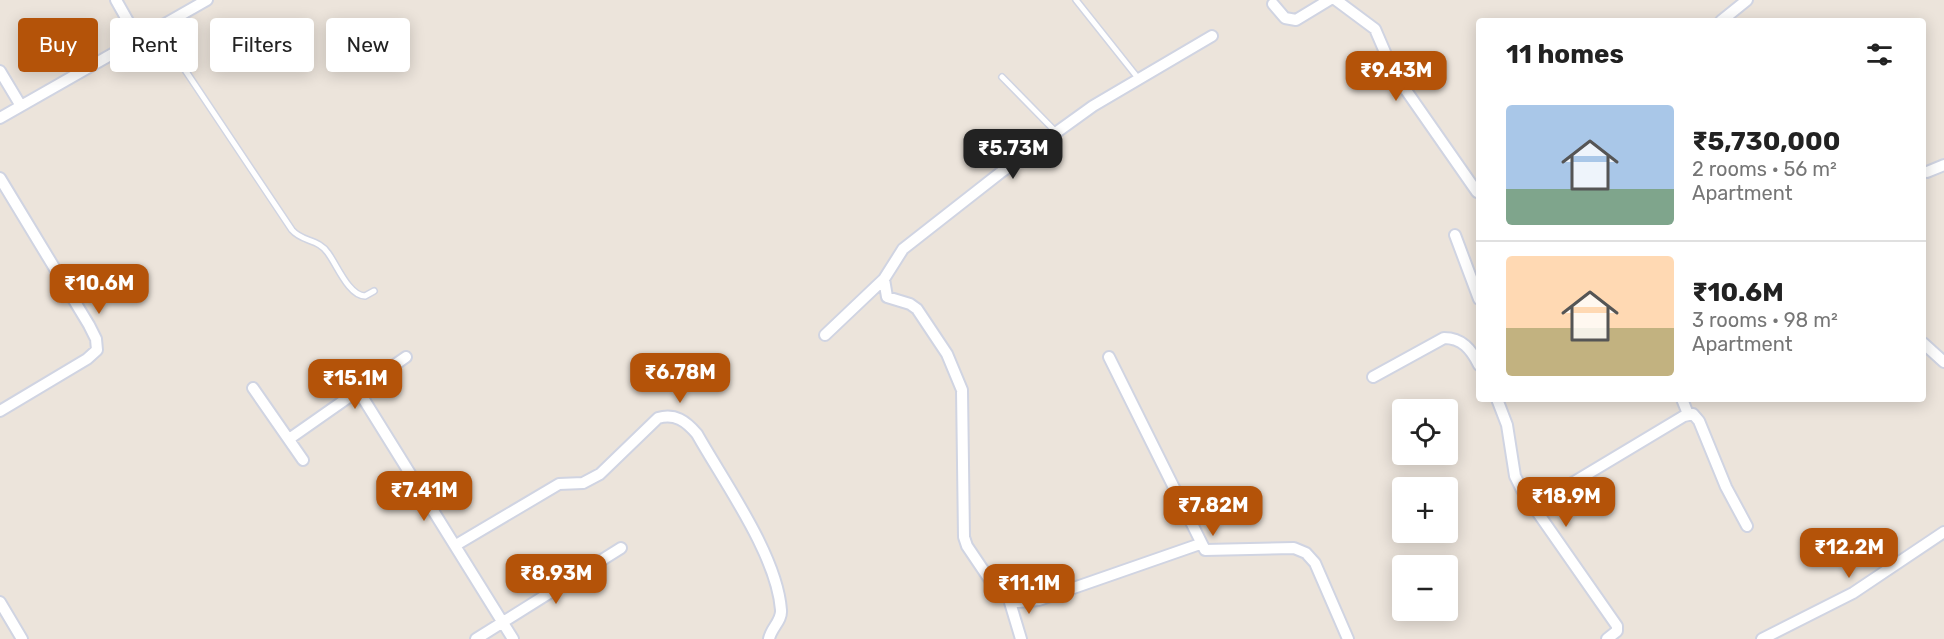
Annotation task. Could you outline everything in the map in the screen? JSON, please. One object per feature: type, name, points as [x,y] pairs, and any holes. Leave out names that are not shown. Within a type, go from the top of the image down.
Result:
[{"type":"street","points":[[116,0],[126,18]]},
{"type":"street","points":[[175,18],[207,0]]},
{"type":"street","points":[[1273,4],[1285,18],[1296,20],[1329,0]]},
{"type":"street","points":[[1336,0],[1375,29],[1394,74],[1476,191]]},
{"type":"street","points":[[1725,18],[1747,0]]},
{"type":"street","points":[[825,335],[884,279],[903,249],[1056,132],[1138,78],[1212,36]]},
{"type":"street","points":[[0,118],[110,55]]},
{"type":"street","points":[[0,71],[21,106]]},
{"type":"street","points":[[1927,172],[1944,165]]},
{"type":"street","points":[[0,178],[89,325],[98,345],[97,350],[87,359],[0,411]]},
{"type":"street","points":[[1455,236],[1476,291]]},
{"type":"street","points":[[884,279],[888,297],[910,304],[917,309],[957,375],[964,412],[963,537],[972,557],[996,589],[1018,603],[1039,600],[1200,544]]},
{"type":"street","points":[[1373,377],[1444,338],[1456,338],[1469,348],[1476,358]]},
{"type":"street","points":[[1926,346],[1944,362]]},
{"type":"street","points":[[289,439],[406,357]]},
{"type":"street","points":[[1109,357],[1200,544],[1205,550],[1294,548],[1306,553],[1315,563],[1348,639]]},
{"type":"street","points":[[253,388],[303,460]]},
{"type":"street","points":[[358,390],[504,621],[513,639]]},
{"type":"street","points":[[1498,402],[1507,424],[1515,476],[1617,626],[1617,631],[1607,639]]},
{"type":"street","points":[[1683,402],[1688,414]]},
{"type":"street","points":[[1534,506],[1688,414],[1693,414],[1699,421],[1726,487],[1747,526]]},
{"type":"street","points":[[456,545],[560,484],[589,481],[600,474],[658,418],[676,417],[683,420],[697,434],[766,555],[781,609],[779,620],[769,639]]},
{"type":"street","points":[[1762,639],[1853,593],[1944,532]]},
{"type":"street","points":[[476,639],[621,548]]},
{"type":"street","points":[[1009,599],[1021,639]]},
{"type":"street","points":[[0,602],[22,639]]},
{"type":"lane","points":[[1076,0],[1138,78]]},
{"type":"lane","points":[[186,72],[292,230],[302,239],[315,241],[327,250],[356,294],[365,296],[374,291]]},
{"type":"lane","points":[[1002,77],[1056,132]]}]
